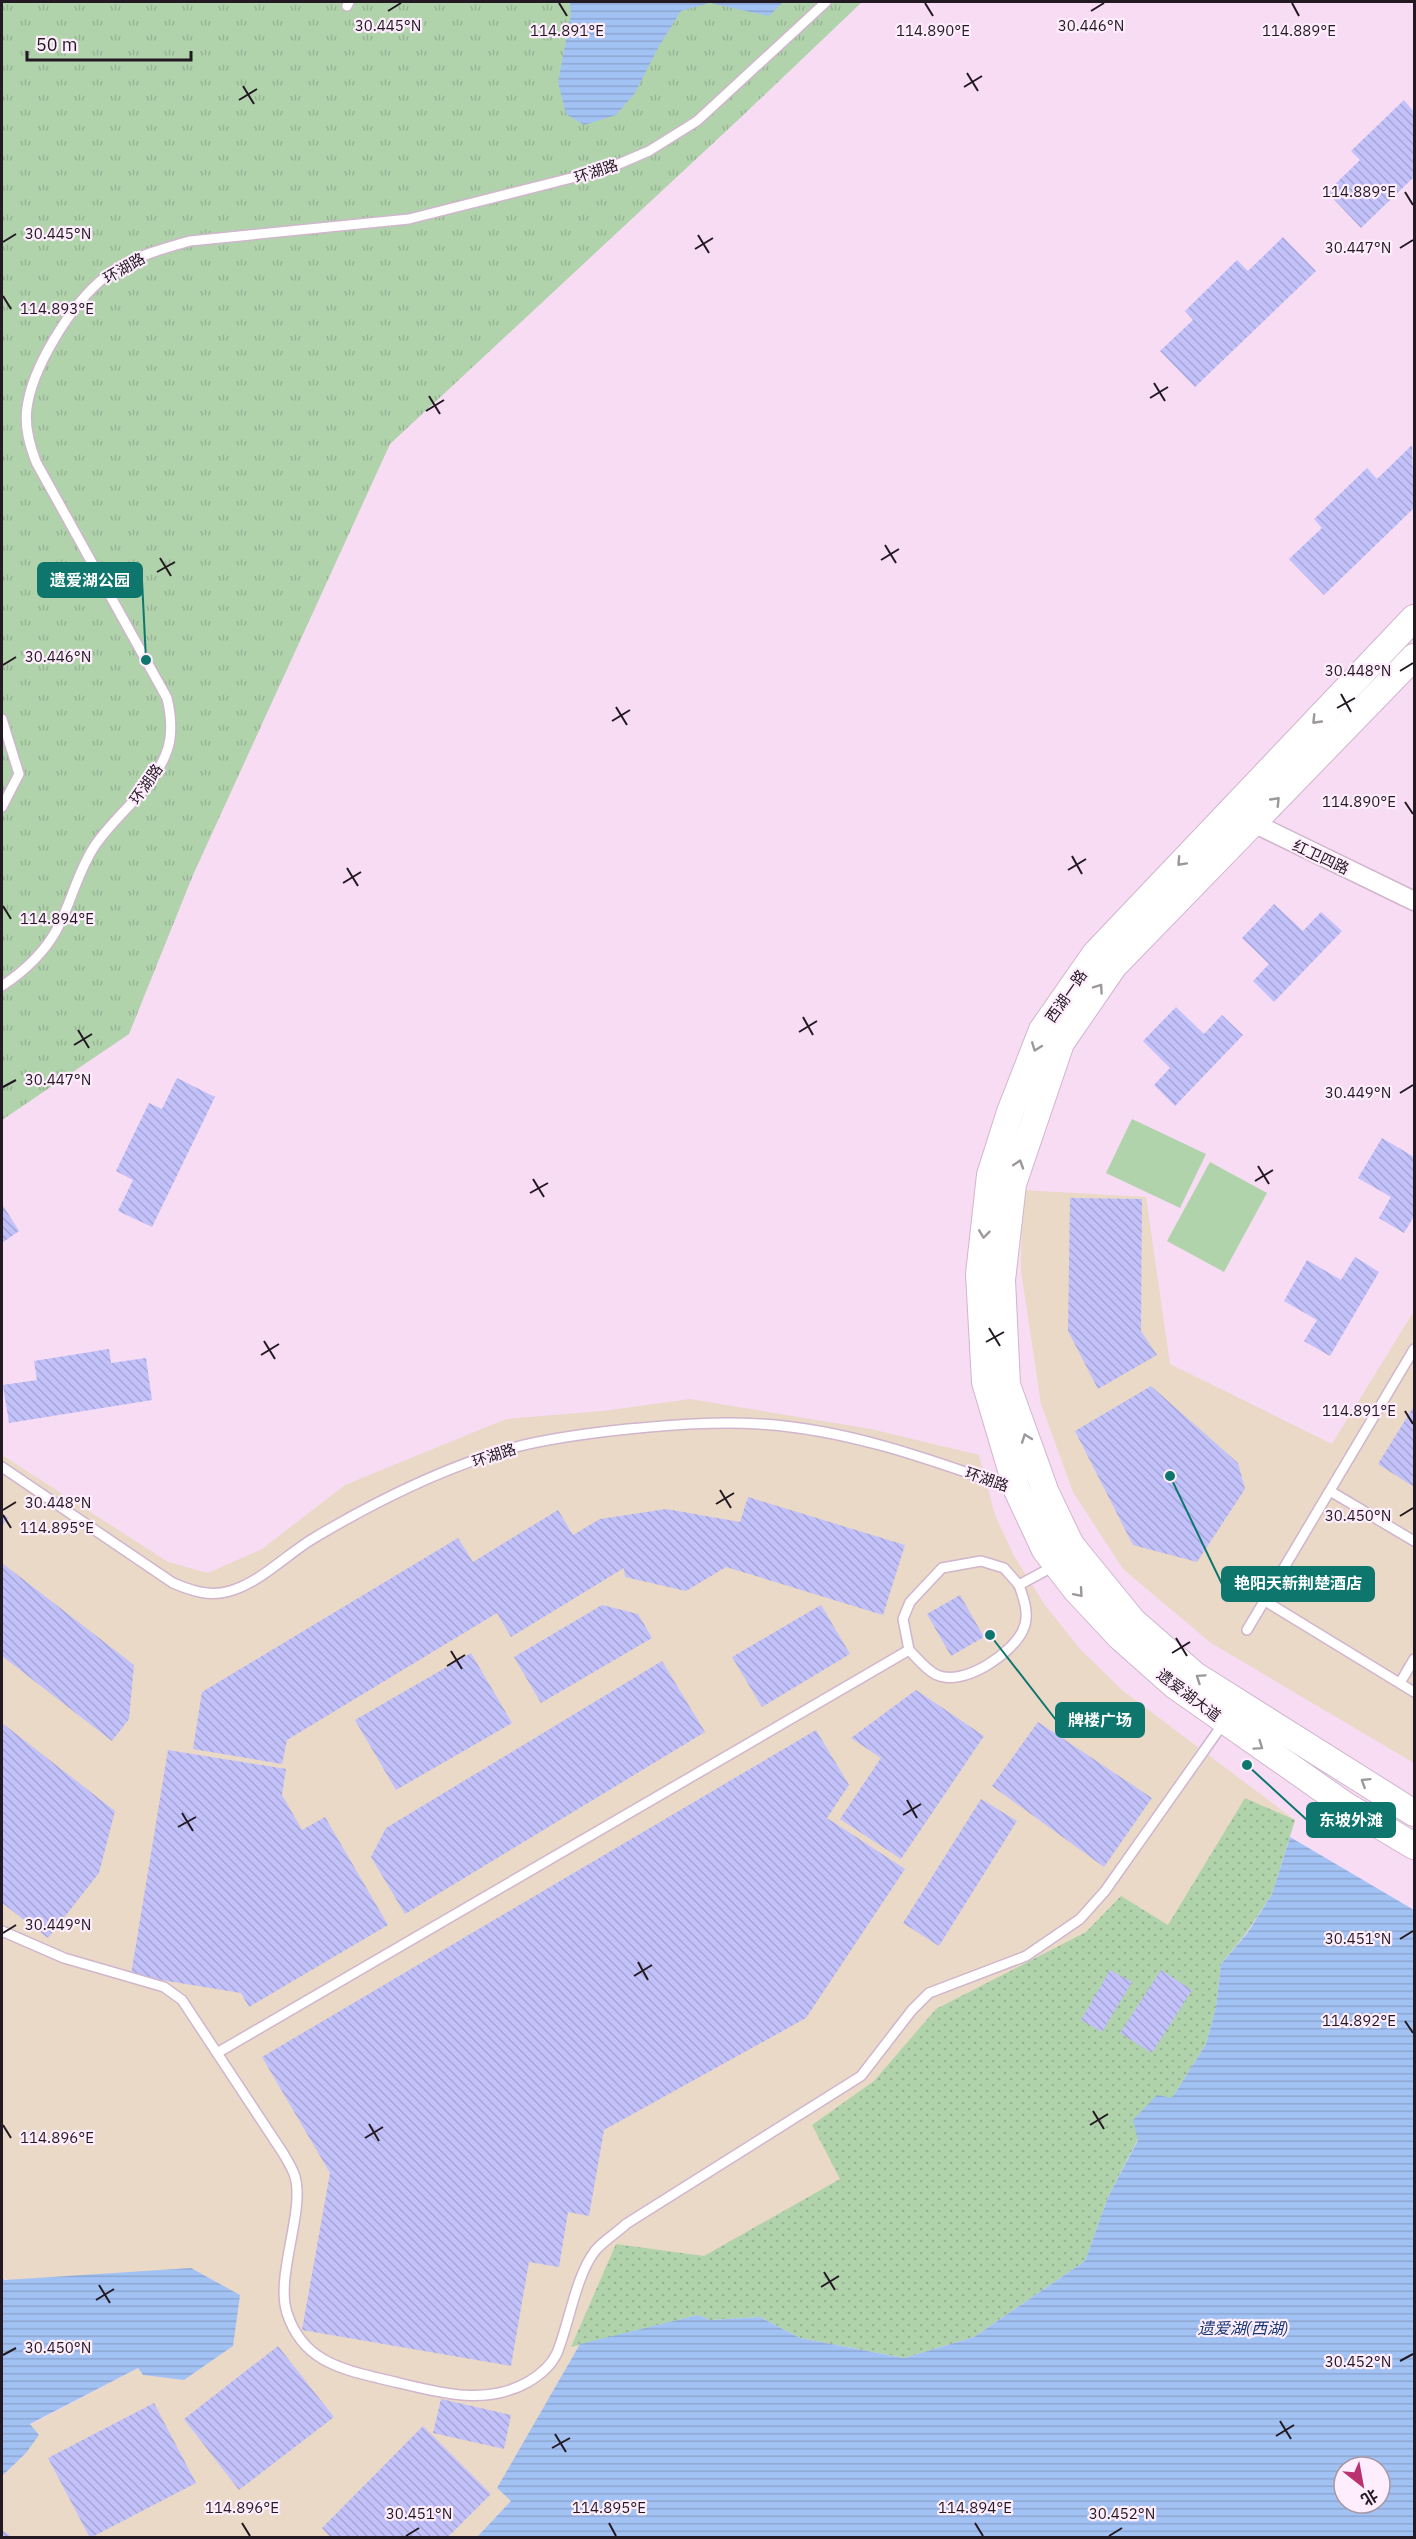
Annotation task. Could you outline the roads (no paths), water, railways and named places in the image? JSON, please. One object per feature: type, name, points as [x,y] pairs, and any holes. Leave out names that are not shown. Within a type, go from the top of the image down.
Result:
[{"type":"main road","name":"西湖一路","points":[[1031,1492],[984,1382],[979,1274],[994,1165],[1042,1030],[1095,954],[1414,618]]},
{"type":"main road","name":"西湖一路","points":[[1031,1492],[1007,1385],[1002,1280],[1013,1184],[1061,1043],[1114,966],[1414,657]]},
{"type":"main road","name":"遗爱湖大道","points":[[1031,1492],[1067,1558],[1133,1621],[1195,1675],[1231,1712],[1345,1805],[1414,1846]]},
{"type":"main road","name":"遗爱湖大道","points":[[1231,1712],[1414,1813]]},
{"type":"street","name":"红卫四路","points":[[1230,810],[1253,825],[1414,901]]},
{"type":"lane","name":"环湖路","points":[[2,986],[20,974],[42,952],[56,931],[95,845],[158,771],[168,747],[172,721],[167,698],[36,462],[28,443],[27,408],[38,374],[77,306],[100,282],[128,262],[180,244],[409,219],[607,170],[649,151],[697,121],[826,2]]},
{"type":"lane","points":[[2,719],[19,774],[2,807]]},
{"type":"lane","points":[[1247,1630],[1414,1349]]},
{"type":"lane","name":"环湖路","points":[[2,1467],[173,1583],[193,1592],[216,1594],[231,1591],[248,1582],[312,1539],[391,1494],[513,1448],[603,1432],[692,1423],[760,1424],[825,1433],[890,1448],[1031,1492]]},
{"type":"lane","points":[[1330,1491],[1414,1541]]},
{"type":"lane","points":[[1019,1585],[1067,1558]]},
{"type":"lane","points":[[981,1561],[1004,1568],[1019,1585],[1026,1607],[1023,1630],[993,1663],[955,1678],[937,1675],[909,1650],[903,1619],[910,1602],[942,1568],[981,1561]]},
{"type":"lane","points":[[1265,1601],[1414,1692]]},
{"type":"lane","points":[[218,2053],[909,1650]]},
{"type":"lane","points":[[1400,1683],[1414,1659]]},
{"type":"lane","points":[[2,1931],[64,1958],[164,1987],[182,2000],[284,2153],[296,2178],[296,2201],[286,2277],[287,2312],[298,2334],[316,2357],[342,2369],[454,2396],[491,2395],[515,2389],[542,2374],[556,2355],[580,2282],[595,2251],[626,2224],[861,2076],[912,2010],[929,1993],[1026,1956],[1080,1919],[1105,1891],[1231,1712]]},
{"type":"water","points":[[570,2],[783,2],[769,16],[710,3],[681,11],[659,46],[635,93],[616,115],[584,125],[566,114],[558,82],[571,15]]},
{"type":"water","name":"遗爱湖(西湖)","points":[[1290,1837],[1414,1910],[1414,2537],[477,2537],[511,2501],[497,2488],[580,2344],[698,2315],[710,2320],[760,2317],[800,2338],[904,2358],[974,2337],[1085,2261],[1108,2197],[1138,2140],[1133,2120],[1157,2095],[1172,2098],[1206,2044],[1216,2007],[1221,1964],[1248,1932],[1272,1894]]},
{"type":"water","points":[[191,2268],[240,2295],[233,2346],[184,2380],[143,2375],[138,2368],[30,2424],[39,2435],[26,2453],[2,2476],[2,2278],[5,2280]]},
{"type":"place","name":"遗爱湖公园","points":[[146,660]]},
{"type":"place","name":"艳阳天新荆楚酒店","points":[[1170,1476]]},
{"type":"place","name":"牌楼广场","points":[[990,1635]]},
{"type":"place","name":"东坡外滩","points":[[1247,1765]]}]
